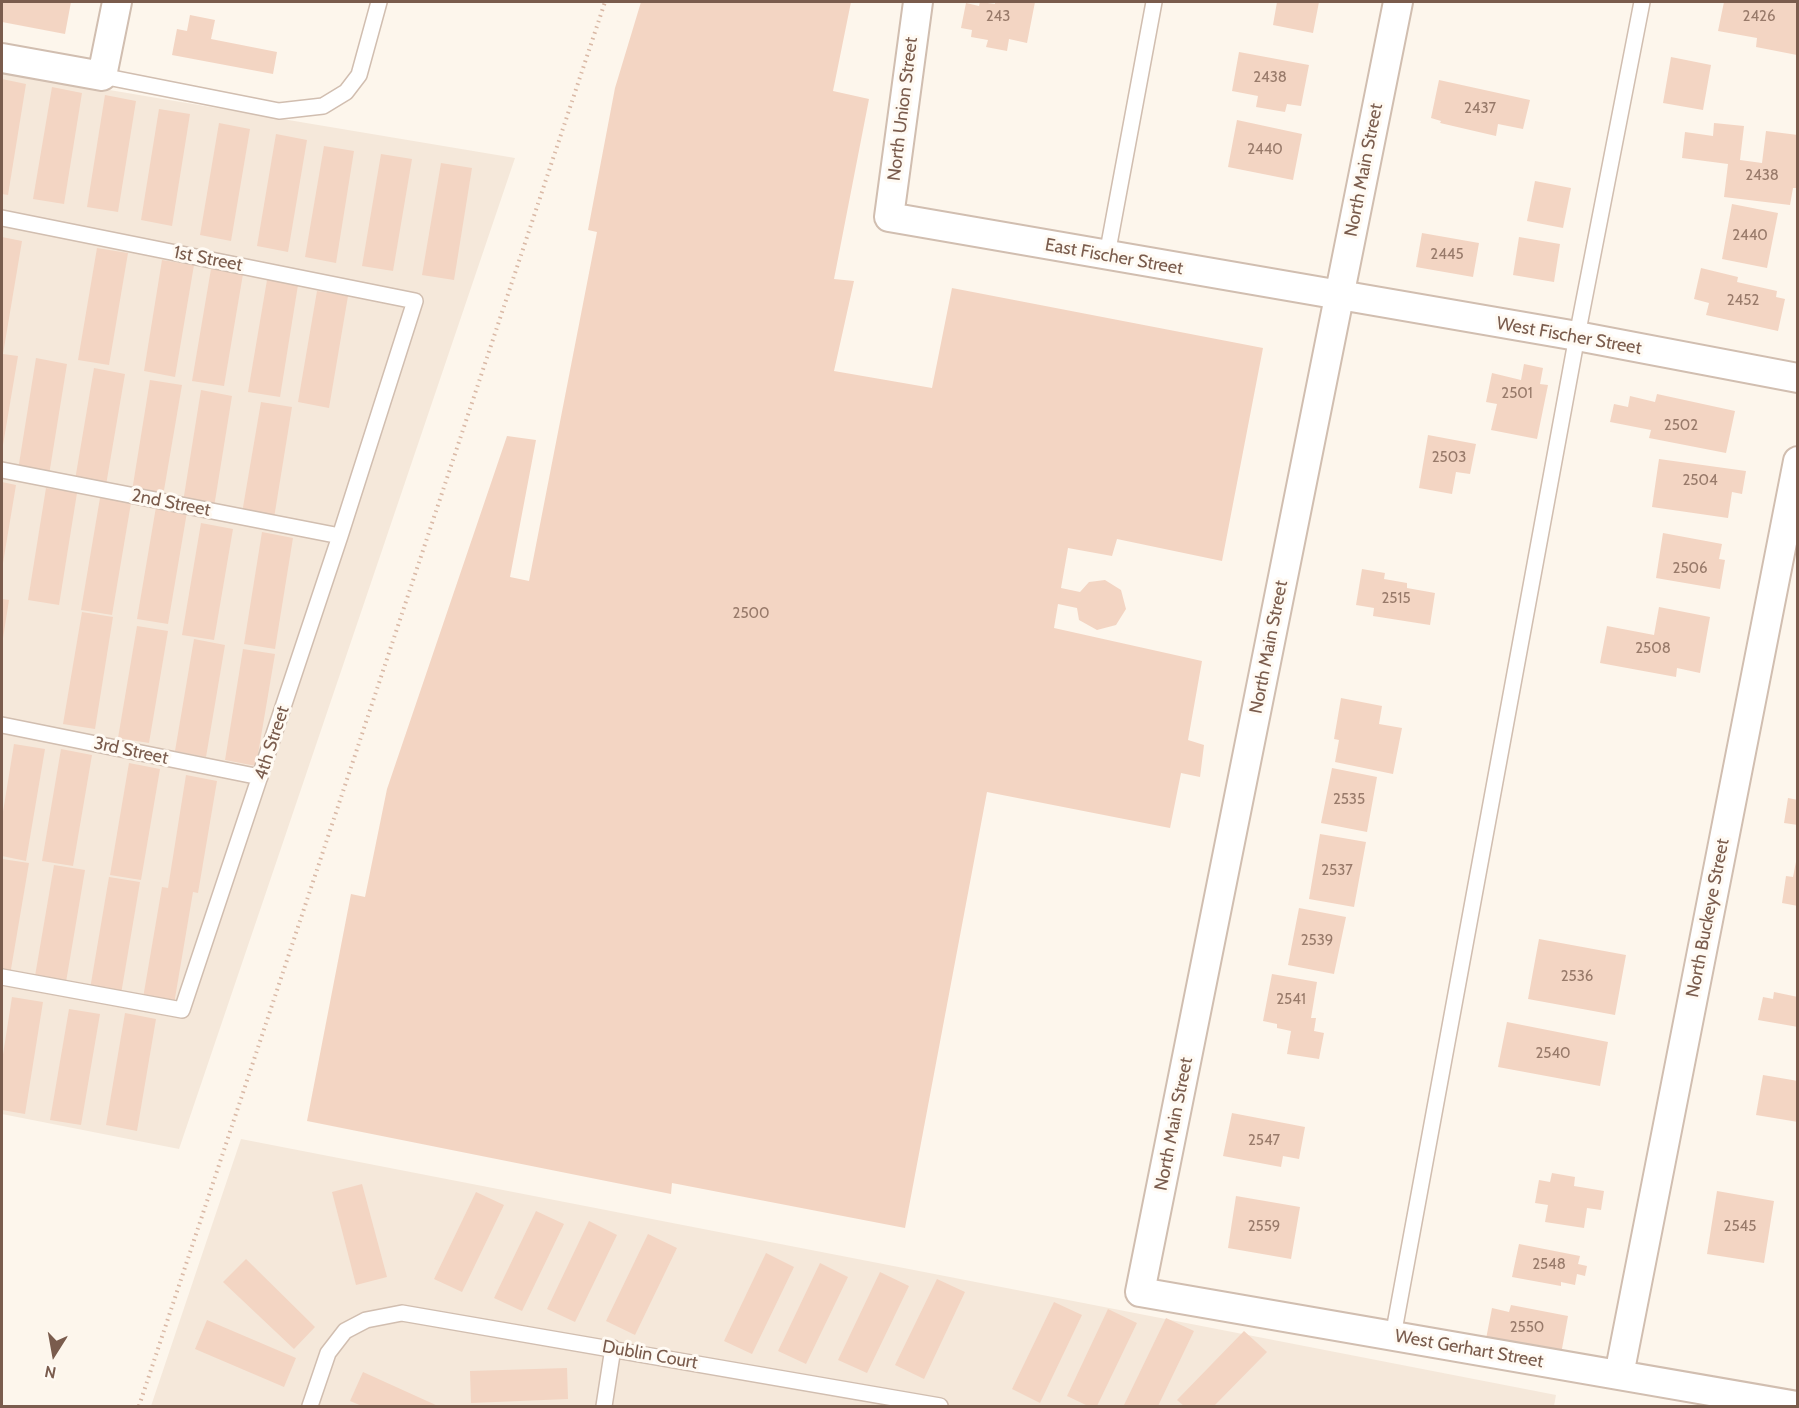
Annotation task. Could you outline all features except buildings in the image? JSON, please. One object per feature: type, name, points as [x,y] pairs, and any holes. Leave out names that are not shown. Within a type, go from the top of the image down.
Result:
[{"type":"street","points":[[2,58],[102,76],[117,2]]},
{"type":"street","name":"North Union Street","points":[[889,217],[918,2]]},
{"type":"street","name":"North Main Street","points":[[1140,1292],[1398,2]]},
{"type":"street","name":"East Fischer Street","points":[[889,217],[1339,296]]},
{"type":"street","name":"West Fischer Street","points":[[1339,296],[1577,336],[1797,378]]},
{"type":"street","name":"North Buckeye Street","points":[[1619,1375],[1797,461]]},
{"type":"street","name":"West Gerhart Street","points":[[1140,1292],[1797,1407]]},
{"type":"lane","points":[[102,76],[279,111],[323,106],[346,92],[359,75],[379,2]]},
{"type":"lane","points":[[1107,255],[1154,2]]},
{"type":"lane","points":[[1393,1336],[1577,336],[1642,2]]},
{"type":"lane","name":"1st Street","points":[[2,218],[415,301]]},
{"type":"lane","name":"4th Street","points":[[2,977],[182,1010],[340,536],[415,301]]},
{"type":"lane","name":"2nd Street","points":[[2,470],[340,536]]},
{"type":"lane","name":"3rd Street","points":[[2,725],[260,777]]},
{"type":"lane","name":"Dublin Court","points":[[310,1407],[328,1353],[345,1331],[361,1322],[402,1313],[613,1348],[907,1404],[940,1407]]},
{"type":"lane","points":[[604,1407],[613,1348]]},
{"type":"path","points":[[139,1407],[605,2]]},
{"type":"shaded area","points":[[2,72],[515,158],[179,1149],[2,1114]]},
{"type":"shaded area","points":[[241,1139],[1556,1395],[1554,1406],[151,1406]]}]
